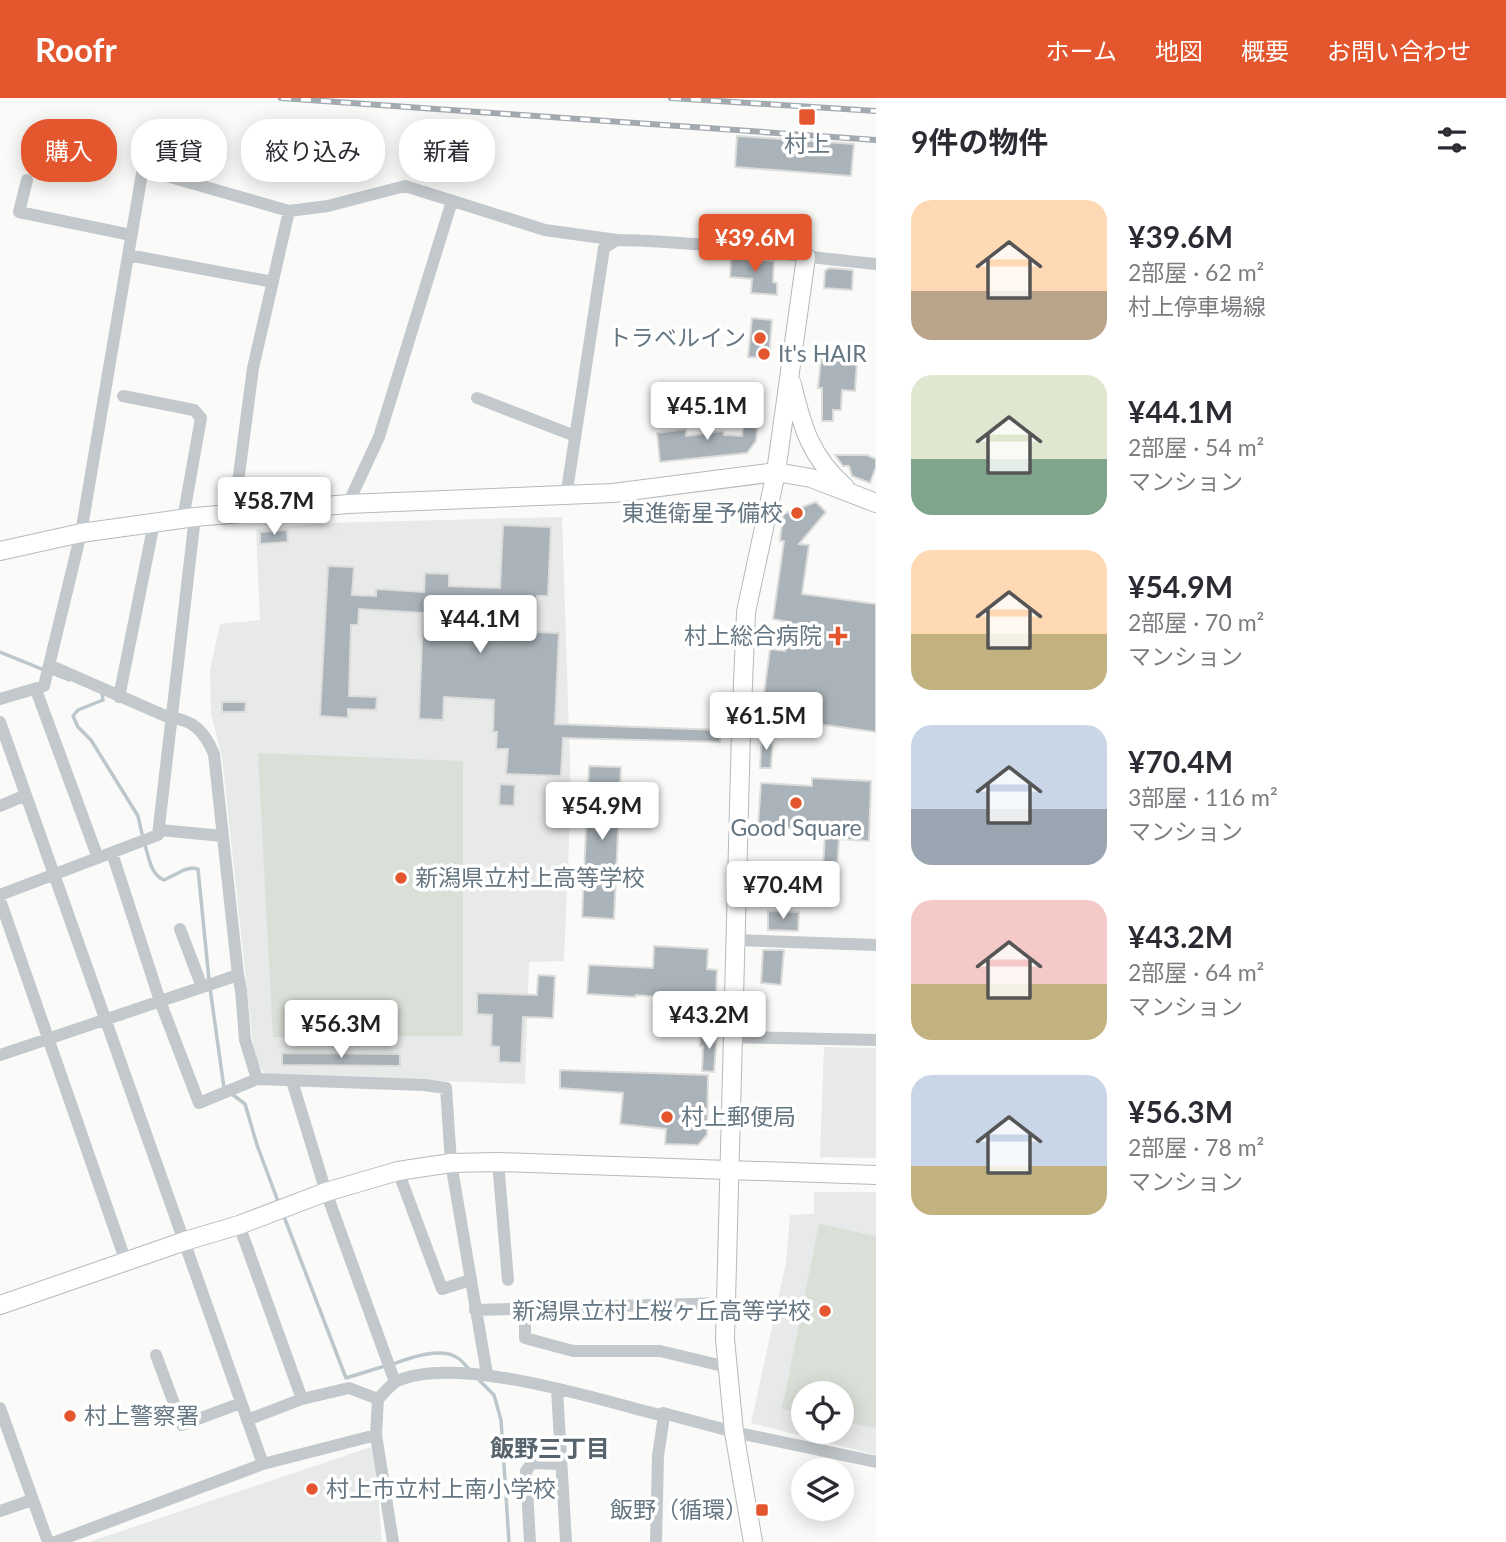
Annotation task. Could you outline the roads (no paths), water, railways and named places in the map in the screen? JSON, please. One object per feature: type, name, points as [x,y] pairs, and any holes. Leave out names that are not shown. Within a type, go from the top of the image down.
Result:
[{"type":"street","points":[[26,182],[19,212],[131,234]]},
{"type":"street","points":[[0,699],[44,686],[81,533],[140,182]]},
{"type":"street","points":[[188,182],[289,211],[328,206],[405,186],[545,230],[617,240],[716,245],[876,264]]},
{"type":"street","points":[[348,504],[379,437],[452,201]]},
{"type":"street","points":[[234,513],[253,368],[289,211]]},
{"type":"street","points":[[566,497],[604,248],[617,240]]},
{"type":"street","points":[[128,255],[272,282]]},
{"type":"street","points":[[753,1542],[734,1432],[725,1339],[746,612],[776,472],[806,257]]},
{"type":"street","points":[[790,374],[802,428],[822,465],[855,495]]},
{"type":"street","points":[[123,396],[194,410],[201,418],[160,830],[158,835],[54,874],[0,898],[126,1262]]},
{"type":"street","points":[[477,398],[575,436]]},
{"type":"street","points":[[0,551],[81,533],[234,513],[348,504],[566,497],[776,472],[811,478],[876,503]]},
{"type":"street","points":[[119,697],[154,523]]},
{"type":"street","points":[[49,665],[170,718],[184,718],[206,735],[214,754],[241,990],[244,1040],[257,1079]]},
{"type":"street","points":[[36,690],[97,858]]},
{"type":"street","points":[[0,722],[263,1464]]},
{"type":"street","points":[[0,806],[26,795]]},
{"type":"street","points":[[160,830],[223,836]]},
{"type":"street","points":[[111,853],[160,1001],[199,1103],[257,1079],[446,1088],[451,1163],[487,1374]]},
{"type":"street","points":[[180,929],[202,987]]},
{"type":"street","points":[[735,940],[876,945]]},
{"type":"street","points":[[0,1055],[238,975]]},
{"type":"street","points":[[732,1037],[876,1040]]},
{"type":"street","points":[[292,1081],[326,1192],[396,1382]]},
{"type":"street","points":[[0,1306],[185,1241],[239,1225],[326,1192],[398,1171],[451,1163],[876,1175]]},
{"type":"street","points":[[498,1163],[508,1280]]},
{"type":"street","points":[[398,1171],[442,1289],[471,1280]]},
{"type":"street","points":[[239,1225],[302,1399]]},
{"type":"street","points":[[475,1310],[726,1303]]},
{"type":"street","points":[[525,1310],[525,1338],[573,1351],[660,1351],[727,1367]]},
{"type":"street","points":[[156,1354],[182,1425],[241,1403]]},
{"type":"street","points":[[393,1542],[376,1435],[378,1399],[396,1382],[443,1371],[487,1374],[664,1416]]},
{"type":"street","points":[[247,1420],[302,1399],[349,1388],[378,1399]]},
{"type":"street","points":[[557,1390],[566,1542]]},
{"type":"street","points":[[0,1408],[5,1439],[48,1542]]},
{"type":"street","points":[[656,1542],[658,1456],[663,1413],[734,1432],[876,1462]]},
{"type":"street","points":[[55,1542],[263,1464],[376,1435]]},
{"type":"street","points":[[530,1542],[526,1471],[532,1464],[561,1464]]},
{"type":"street","points":[[0,1511],[32,1500]]},
{"type":"waterway","points":[[0,652],[69,680]]},
{"type":"waterway","points":[[102,693],[103,700],[78,710],[73,716],[138,816],[143,838]]},
{"type":"waterway","points":[[145,845],[153,870],[164,880],[184,870],[198,869],[209,980]]},
{"type":"waterway","points":[[210,988],[224,1088],[245,1104],[279,1204]]},
{"type":"waterway","points":[[283,1214],[346,1378],[385,1366]]},
{"type":"waterway","points":[[393,1364],[425,1354],[442,1353],[458,1358],[469,1369]]},
{"type":"waterway","points":[[479,1380],[494,1395],[501,1420],[509,1542]]},
{"type":"railway","points":[[281,98],[876,140]]},
{"type":"railway","points":[[671,98],[876,111]]},
{"type":"place","name":"村上","points":[[807,117]]},
{"type":"place","name":"トラベルイン","points":[[760,338]]},
{"type":"place","name":"It's HAIR","points":[[764,354]]},
{"type":"place","name":"東進衛星予備校","points":[[797,513]]},
{"type":"place","name":"村上総合病院","points":[[838,636]]},
{"type":"place","name":"Good Square","points":[[796,803]]},
{"type":"place","name":"新潟県立村上高等学校","points":[[401,878]]},
{"type":"place","name":"村上郵便局","points":[[667,1117]]},
{"type":"place","name":"新潟県立村上桜ヶ丘高等学校","points":[[825,1311]]},
{"type":"place","name":"村上警察署","points":[[70,1416]]},
{"type":"place","name":"村上市立村上南小学校","points":[[312,1489]]},
{"type":"place","name":"飯野（循環）","points":[[762,1510]]},
{"type":"district","name":"飯野三丁目","points":[[550,1449]]}]
